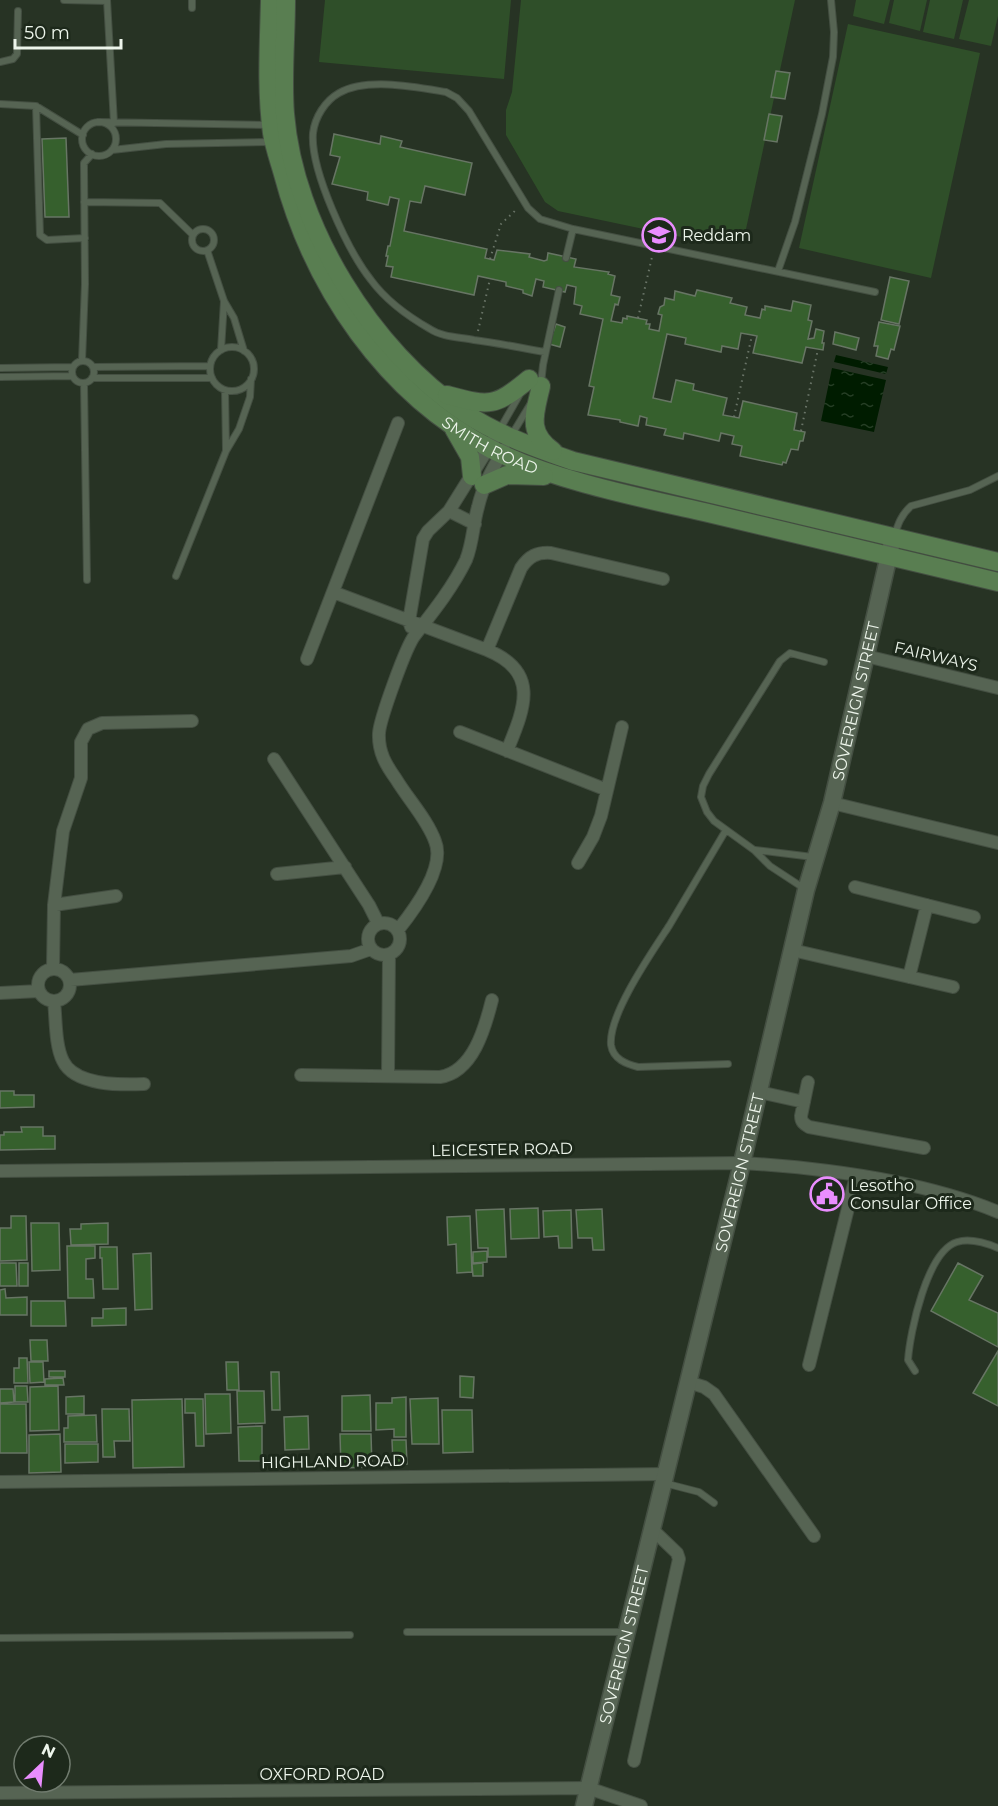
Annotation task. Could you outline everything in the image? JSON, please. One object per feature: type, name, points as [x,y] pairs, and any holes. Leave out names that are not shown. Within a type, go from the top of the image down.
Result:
[{"type":"main road","name":"SMITH ROAD","points":[[280,133],[285,113],[286,0]]},
{"type":"main road","name":"SMITH ROAD","points":[[269,5],[280,133],[292,211],[317,263],[354,313],[436,392],[467,415],[505,434],[562,457],[672,486],[998,562]]},
{"type":"main road","name":"SMITH ROAD","points":[[354,313],[366,344],[399,382],[420,402],[452,426],[495,451],[567,477],[680,507],[998,582]]},
{"type":"main road","points":[[436,392],[483,404],[501,400],[535,383],[534,427],[540,441],[562,457]]},
{"type":"main road","points":[[452,426],[467,450],[478,481],[523,474],[567,477]]},
{"type":"street","points":[[307,659],[398,423]]},
{"type":"street","points":[[413,637],[409,621],[423,539],[428,531],[478,481],[505,434]]},
{"type":"street","points":[[398,930],[415,908],[438,860],[436,842],[385,764],[379,747],[381,717],[413,637],[424,626],[462,567],[469,551],[475,524],[478,481]]},
{"type":"street","points":[[449,511],[475,524]]},
{"type":"street","name":"SOVEREIGN STREET","points":[[584,1806],[742,1163],[806,890],[832,802],[893,537]]},
{"type":"street","points":[[488,650],[521,568],[534,555],[551,553],[663,579]]},
{"type":"street","points":[[333,592],[488,650],[507,660],[518,670],[523,681],[522,713],[507,751]]},
{"type":"street","name":"FAIRWAYS","points":[[866,656],[998,688]]},
{"type":"street","points":[[53,968],[54,905],[63,831],[81,778],[81,742],[88,729],[102,723],[192,721]]},
{"type":"street","points":[[578,863],[597,827],[622,727]]},
{"type":"street","points":[[460,732],[607,790]]},
{"type":"street","points":[[274,759],[345,867],[378,923]]},
{"type":"street","points":[[832,802],[998,843]]},
{"type":"street","points":[[277,874],[345,867]]},
{"type":"street","points":[[855,887],[974,917]]},
{"type":"street","points":[[54,905],[116,896]]},
{"type":"street","points":[[909,977],[927,904]]},
{"type":"street","points":[[378,923],[392,924],[398,930],[400,944],[396,951],[382,955],[371,949],[368,934],[378,923]]},
{"type":"street","points":[[70,980],[351,956],[371,949]]},
{"type":"street","points":[[792,950],[953,987]]},
{"type":"street","points":[[388,1076],[389,954]]},
{"type":"street","points":[[53,968],[63,972],[70,980],[67,995],[54,1001],[48,1000],[39,991],[38,979],[47,970],[53,968]]},
{"type":"street","points":[[0,993],[39,991]]},
{"type":"street","points":[[301,1075],[450,1076],[462,1067],[485,1028],[492,1000]]},
{"type":"street","points":[[54,1001],[59,1048],[63,1061],[69,1069],[87,1079],[100,1082],[118,1085],[144,1084]]},
{"type":"street","points":[[808,1082],[801,1120],[809,1127],[924,1148]]},
{"type":"street","points":[[759,1092],[804,1102]]},
{"type":"street","name":"LEICESTER ROAD","points":[[0,1170],[742,1163],[856,1176],[943,1192],[998,1212]]},
{"type":"street","points":[[808,1365],[856,1176]]},
{"type":"street","points":[[688,1382],[704,1387],[714,1394],[814,1536]]},
{"type":"street","name":"HIGHLAND ROAD","points":[[0,1482],[665,1479]]},
{"type":"street","points":[[634,1761],[679,1560],[676,1553],[653,1530]]},
{"type":"street","name":"OXFORD ROAD","points":[[0,1794],[588,1788],[641,1806]]},
{"type":"lane","points":[[64,0],[107,0],[114,123]]},
{"type":"lane","points":[[778,271],[795,222],[822,114],[834,32],[831,0]]},
{"type":"lane","points":[[0,62],[13,59],[17,54],[18,11]]},
{"type":"lane","points":[[545,352],[444,335],[430,329],[400,307],[369,278],[341,226],[320,174],[313,141],[316,121],[322,108],[335,96],[346,90],[371,84],[446,92],[457,98],[470,111],[525,203],[540,219],[573,230],[875,292]]},
{"type":"lane","points":[[0,104],[36,106],[82,135]]},
{"type":"lane","points":[[36,106],[40,235],[47,240],[85,238]]},
{"type":"lane","points":[[98,122],[109,125],[115,134],[115,145],[103,156],[92,154],[84,147],[82,135],[88,126],[98,122],[280,133]]},
{"type":"lane","points":[[112,150],[280,133]]},
{"type":"lane","points":[[82,361],[84,163],[92,154]]},
{"type":"lane","points":[[84,202],[160,203],[193,235]]},
{"type":"lane","points":[[202,229],[211,232],[214,243],[207,250],[200,251],[194,247],[193,235],[202,229]]},
{"type":"lane","points":[[566,258],[573,230]]},
{"type":"lane","points":[[176,576],[226,451],[239,429],[250,397],[254,370],[252,362],[244,351],[234,318],[224,302],[207,250]]},
{"type":"lane","points":[[505,434],[543,365],[559,290]]},
{"type":"lane","points":[[221,350],[224,302]]},
{"type":"lane","points":[[244,351],[233,348],[221,350],[214,357],[210,366],[212,378],[217,386],[225,390],[241,389],[251,379]]},
{"type":"lane","points":[[0,368],[73,367],[82,361],[88,362],[93,367],[210,366]]},
{"type":"lane","points":[[505,434],[543,365]]},
{"type":"lane","points":[[161,366],[162,378]]},
{"type":"lane","points":[[72,376],[73,367]]},
{"type":"lane","points":[[92,378],[93,367]]},
{"type":"lane","points":[[24,368],[24,377]]},
{"type":"lane","points":[[0,377],[72,376],[84,383],[92,378],[212,378]]},
{"type":"lane","points":[[84,383],[87,580]]},
{"type":"lane","points":[[225,390],[226,451]]},
{"type":"lane","points":[[893,537],[904,512],[911,506],[970,490],[998,476]]},
{"type":"lane","points":[[806,890],[770,866],[754,850],[714,821],[702,803],[702,791],[775,668],[785,656],[796,654],[824,662]]},
{"type":"lane","points":[[726,830],[629,991],[612,1033],[611,1046],[615,1056],[626,1064],[638,1067],[728,1064]]},
{"type":"lane","points":[[754,850],[816,857]]},
{"type":"lane","points":[[915,1371],[908,1360],[919,1301],[927,1279],[942,1254],[955,1242],[971,1240],[998,1248]]},
{"type":"lane","points":[[665,1479],[699,1492],[714,1503]]},
{"type":"lane","points":[[407,1632],[627,1632]]},
{"type":"lane","points":[[0,1638],[350,1635]]},
{"type":"path","points":[[490,259],[501,224],[525,203]]},
{"type":"path","points":[[638,318],[655,246]]},
{"type":"path","points":[[476,340],[490,279]]},
{"type":"path","points":[[734,417],[752,335]]},
{"type":"path","points":[[801,431],[818,349]]},
{"type":"shaded area","points":[[325,0],[511,0],[504,79],[319,62]]},
{"type":"shaded area","points":[[521,0],[795,0],[746,229],[726,237],[693,232],[691,239],[558,211],[545,202],[506,135],[506,110],[512,92]]},
{"type":"shaded area","points":[[856,0],[890,0],[884,24],[853,16]]},
{"type":"shaded area","points":[[894,0],[927,0],[920,31],[889,23]]},
{"type":"shaded area","points":[[930,0],[963,0],[954,39],[923,32]]},
{"type":"shaded area","points":[[969,0],[998,0],[998,16],[991,46],[959,39]]},
{"type":"shaded area","points":[[848,24],[980,53],[931,278],[799,248]]},
{"type":"water","points":[[836,355],[888,367],[886,374],[834,362]]},
{"type":"water","points":[[832,368],[886,380],[874,432],[821,421]]},
{"type":"building","points":[[776,71],[790,73],[785,99],[771,97]]},
{"type":"building","points":[[769,114],[782,116],[777,142],[764,140]]},
{"type":"building","points":[[334,134],[380,144],[381,136],[402,141],[400,147],[472,163],[465,195],[425,186],[421,203],[410,201],[404,231],[487,249],[485,258],[494,260],[497,250],[530,254],[529,257],[544,261],[547,260],[548,253],[576,259],[574,267],[609,272],[608,274],[615,276],[611,295],[620,297],[618,305],[615,304],[611,321],[622,323],[623,318],[627,319],[627,316],[647,320],[646,324],[650,324],[649,329],[659,331],[662,315],[658,314],[660,307],[664,305],[665,298],[674,300],[675,291],[695,296],[697,290],[732,298],[730,303],[747,307],[745,315],[760,318],[765,306],[791,311],[793,301],[811,305],[808,320],[812,321],[808,339],[814,338],[816,329],[824,331],[823,350],[806,347],[802,363],[753,353],[757,336],[741,333],[738,349],[722,346],[721,352],[685,344],[686,338],[667,334],[653,398],[671,402],[676,380],[694,384],[693,390],[727,398],[723,415],[739,418],[743,401],[797,413],[794,430],[805,432],[798,450],[791,449],[786,463],[783,462],[782,465],[740,456],[742,446],[732,444],[734,436],[721,433],[719,441],[684,433],[683,439],[664,435],[666,429],[646,425],[647,418],[640,416],[638,426],[620,422],[620,420],[588,415],[594,387],[589,386],[603,319],[580,314],[582,306],[574,304],[576,287],[567,285],[565,292],[543,287],[544,281],[536,279],[532,296],[523,293],[523,290],[506,286],[506,282],[478,276],[474,295],[391,277],[393,267],[386,266],[388,256],[386,256],[399,199],[390,197],[388,205],[367,200],[368,192],[332,184],[340,157],[330,155]]},
{"type":"building","points":[[66,138],[69,217],[45,217],[42,139]]},
{"type":"building","points":[[890,277],[909,281],[899,324],[881,320]]},
{"type":"building","points":[[879,322],[900,326],[894,350],[891,349],[888,359],[876,356],[878,346],[874,346]]},
{"type":"building","points":[[556,324],[565,327],[560,347],[549,344]]},
{"type":"building","points":[[835,332],[859,338],[856,350],[833,344]]},
{"type":"building","points":[[0,1091],[14,1091],[14,1095],[34,1095],[34,1107],[0,1108]]},
{"type":"building","points":[[21,1127],[43,1127],[43,1136],[55,1136],[55,1149],[0,1150],[0,1135],[4,1135],[4,1132],[22,1132]]},
{"type":"building","points":[[538,1208],[539,1238],[511,1239],[510,1209]]},
{"type":"building","points":[[504,1209],[506,1257],[488,1257],[488,1248],[478,1248],[476,1210]]},
{"type":"building","points":[[602,1209],[604,1250],[593,1250],[592,1238],[578,1238],[576,1210]]},
{"type":"building","points":[[571,1210],[572,1248],[559,1248],[558,1236],[544,1237],[543,1211]]},
{"type":"building","points":[[11,1216],[26,1216],[27,1260],[0,1261],[0,1228],[11,1228]]},
{"type":"building","points":[[470,1216],[472,1272],[457,1273],[456,1244],[448,1245],[447,1217]]},
{"type":"building","points":[[31,1223],[59,1223],[60,1270],[32,1271]]},
{"type":"building","points":[[108,1223],[108,1244],[71,1245],[70,1229],[81,1229],[81,1224]]},
{"type":"building","points":[[67,1246],[95,1246],[95,1258],[86,1259],[86,1279],[93,1279],[94,1298],[68,1298]]},
{"type":"building","points":[[100,1247],[117,1247],[118,1289],[103,1289]]},
{"type":"building","points":[[487,1251],[487,1262],[473,1263],[473,1252]]},
{"type":"building","points":[[151,1253],[152,1309],[135,1310],[133,1254]]},
{"type":"building","points":[[0,1263],[16,1263],[17,1286],[0,1286]]},
{"type":"building","points":[[19,1263],[28,1263],[28,1286],[19,1286]]},
{"type":"building","points":[[483,1263],[483,1276],[473,1276],[472,1264]]},
{"type":"building","points":[[958,1263],[983,1276],[969,1300],[998,1313],[998,1347],[931,1311]]},
{"type":"building","points":[[5,1289],[6,1298],[27,1297],[27,1315],[0,1315],[0,1290]]},
{"type":"building","points":[[31,1301],[65,1301],[66,1326],[31,1326]]},
{"type":"building","points":[[126,1308],[126,1325],[92,1326],[92,1318],[103,1318],[103,1309]]},
{"type":"building","points":[[30,1340],[47,1340],[48,1361],[31,1361]]},
{"type":"building","points":[[998,1351],[998,1406],[973,1393]]},
{"type":"building","points":[[19,1358],[27,1358],[28,1383],[14,1383],[14,1368],[19,1368]]},
{"type":"building","points":[[29,1362],[43,1362],[44,1382],[30,1383]]},
{"type":"building","points":[[226,1362],[238,1362],[239,1390],[227,1390]]},
{"type":"building","points":[[49,1371],[65,1371],[65,1377],[49,1377]]},
{"type":"building","points":[[271,1372],[279,1372],[280,1410],[272,1410]]},
{"type":"building","points":[[460,1376],[474,1377],[473,1398],[460,1397]]},
{"type":"building","points":[[63,1378],[64,1385],[45,1385],[45,1379]]},
{"type":"building","points":[[15,1386],[27,1386],[28,1402],[15,1402]]},
{"type":"building","points":[[58,1386],[59,1430],[30,1431],[30,1387]]},
{"type":"building","points":[[0,1389],[13,1389],[14,1402],[0,1403]]},
{"type":"building","points":[[237,1391],[264,1391],[265,1423],[238,1424]]},
{"type":"building","points":[[205,1394],[230,1394],[231,1433],[206,1434]]},
{"type":"building","points":[[370,1395],[371,1431],[342,1431],[342,1396]]},
{"type":"building","points":[[84,1396],[84,1414],[66,1414],[66,1397]]},
{"type":"building","points":[[406,1397],[406,1437],[394,1437],[394,1429],[376,1430],[376,1403],[392,1403],[392,1398]]},
{"type":"building","points":[[438,1398],[439,1444],[412,1444],[410,1399]]},
{"type":"building","points":[[182,1399],[184,1467],[133,1468],[132,1400]]},
{"type":"building","points":[[185,1399],[203,1399],[204,1446],[196,1446],[195,1413],[185,1413]]},
{"type":"building","points":[[0,1404],[26,1404],[27,1453],[0,1453]]},
{"type":"building","points":[[102,1409],[129,1409],[130,1441],[114,1441],[115,1457],[103,1457]]},
{"type":"building","points":[[442,1410],[472,1410],[473,1452],[443,1453]]},
{"type":"building","points":[[96,1415],[97,1442],[64,1442],[64,1428],[68,1428],[68,1416]]},
{"type":"building","points":[[308,1416],[309,1449],[285,1450],[284,1417]]},
{"type":"building","points":[[262,1426],[262,1461],[239,1461],[238,1427]]},
{"type":"building","points":[[60,1434],[61,1472],[29,1473],[29,1435]]},
{"type":"building","points":[[340,1434],[371,1434],[372,1467],[341,1468]]},
{"type":"building","points":[[392,1440],[406,1440],[407,1464],[393,1464]]},
{"type":"building","points":[[65,1444],[98,1444],[98,1462],[65,1463]]},
{"type":"place","name":"Reddam","points":[[659,235]]},
{"type":"place","name":"Lesotho Consular Office","points":[[827,1194]]}]
